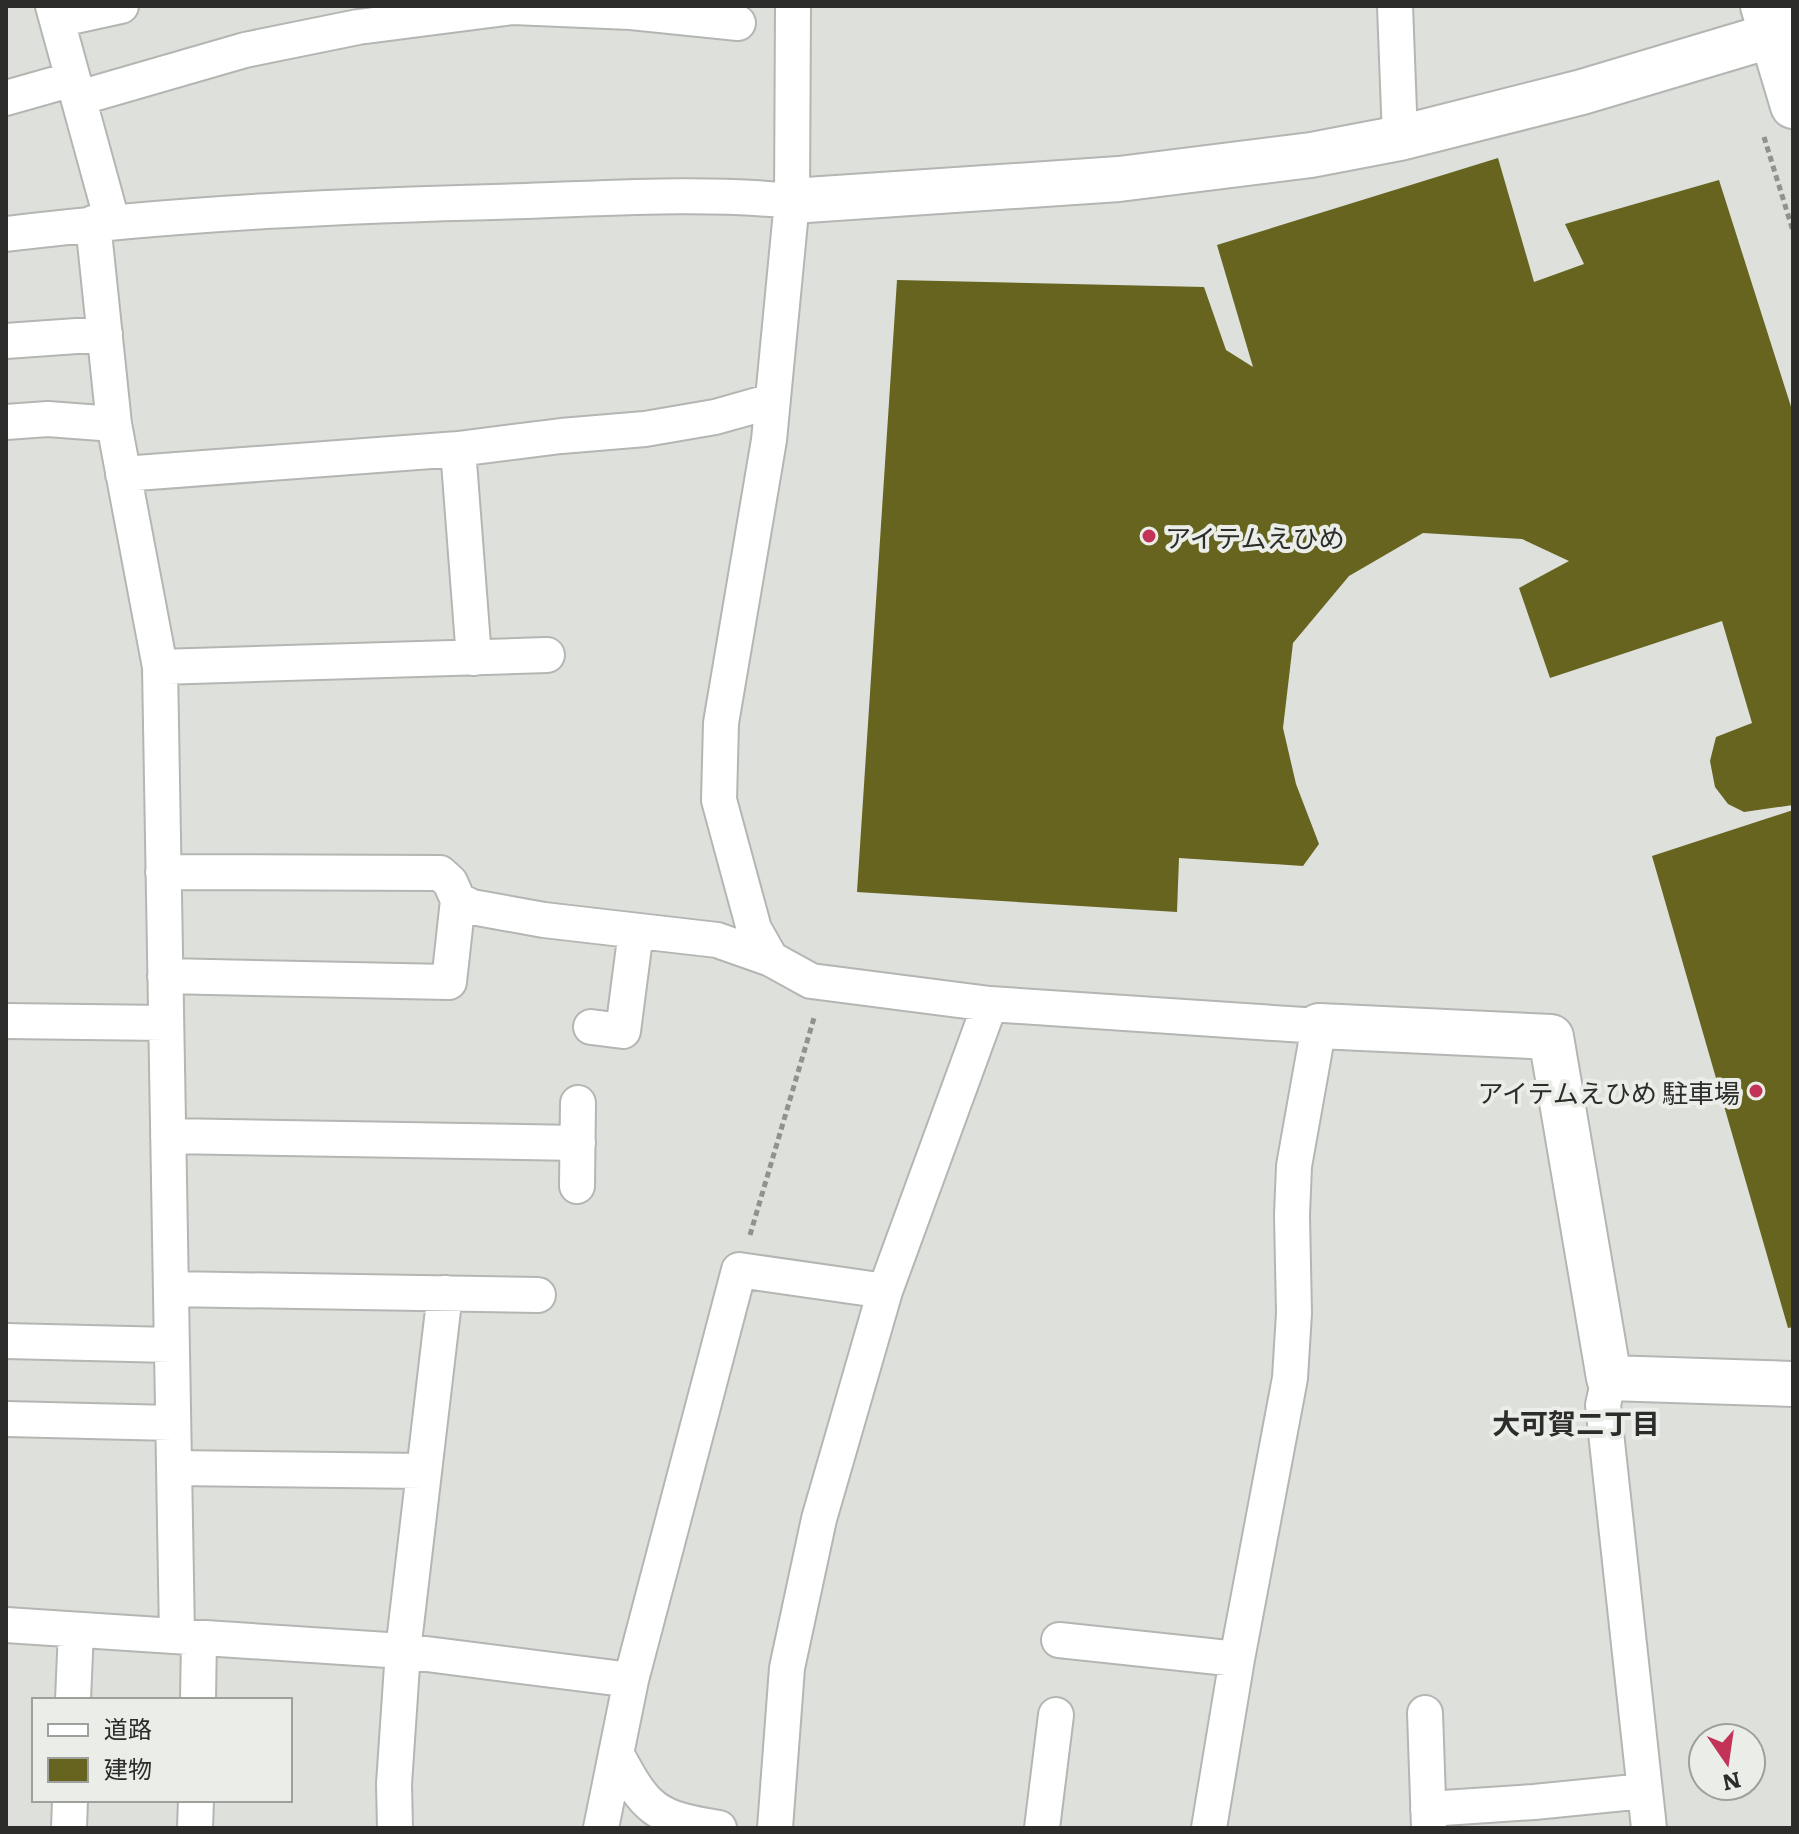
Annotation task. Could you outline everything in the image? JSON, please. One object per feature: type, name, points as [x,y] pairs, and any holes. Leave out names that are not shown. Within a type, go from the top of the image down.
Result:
[{"type":"street","points":[[121,6],[55,13],[76,89],[102,222],[105,334],[114,424],[160,667],[174,1468],[188,1637],[198,1698]]},
{"type":"street","points":[[771,959],[754,929],[719,800],[721,723],[769,440],[792,201],[793,6]]},
{"type":"street","points":[[1395,6],[1400,138]]},
{"type":"street","points":[[6,98],[76,89],[358,27],[513,7],[631,12],[738,23]]},
{"type":"street","points":[[6,234],[102,222],[465,202],[738,196],[792,201],[1119,179],[1242,165],[1400,138],[1582,92],[1776,23],[1778,120]]},
{"type":"street","points":[[6,341],[105,334]]},
{"type":"street","points":[[123,474],[458,449],[645,429],[715,417],[772,401]]},
{"type":"street","points":[[6,422],[48,419],[114,424]]},
{"type":"street","points":[[458,449],[474,658]]},
{"type":"street","points":[[160,667],[547,655]]},
{"type":"street","points":[[163,872],[440,873],[450,882],[458,900],[449,982],[165,976]]},
{"type":"street","points":[[458,900],[472,907],[544,920],[717,940],[771,959],[811,981],[990,1004],[1319,1026],[1551,1037],[1609,1378],[1603,1405],[1649,1828]]},
{"type":"street","points":[[591,1027],[623,1031],[636,931]]},
{"type":"street","points":[[775,1828],[787,1668],[819,1519],[885,1291],[990,1004]]},
{"type":"street","points":[[6,1021],[166,1023]]},
{"type":"street","points":[[1209,1828],[1290,1378],[1294,1313],[1294,1166],[1319,1026]]},
{"type":"street","points":[[577,1186],[578,1103]]},
{"type":"street","points":[[168,1136],[578,1143]]},
{"type":"street","points":[[601,1828],[631,1680],[739,1270],[885,1291]]},
{"type":"street","points":[[171,1289],[538,1295]]},
{"type":"street","points":[[395,1828],[394,1784],[403,1651],[445,1293]]},
{"type":"street","points":[[6,1341],[171,1345]]},
{"type":"street","points":[[1609,1378],[1793,1384]]},
{"type":"street","points":[[6,1419],[173,1423]]},
{"type":"street","points":[[174,1468],[424,1471]]},
{"type":"street","points":[[6,1625],[403,1651],[631,1680]]},
{"type":"street","points":[[73,1698],[76,1630]]},
{"type":"street","points":[[1059,1640],[1237,1659]]},
{"type":"street","points":[[1425,1713],[1428,1819],[1534,1802],[1644,1791]]},
{"type":"street","points":[[1042,1828],[1056,1715]]},
{"type":"street","points":[[616,1753],[635,1790],[656,1810],[680,1822],[719,1828]]},
{"type":"street","points":[[69,1828],[70,1802]]},
{"type":"street","points":[[195,1828],[196,1802]]},
{"type":"path","points":[[1778,120],[1793,231]]},
{"type":"path","points":[[739,1270],[824,983]]},
{"type":"building","name":"アイテムえひめ","points":[[1498,158],[1534,282],[1584,264],[1565,224],[1719,180],[1793,413],[1793,805],[1744,812],[1728,804],[1715,787],[1710,761],[1716,737],[1752,723],[1722,621],[1550,678],[1519,588],[1569,561],[1522,539],[1423,533],[1349,576],[1293,643],[1283,728],[1296,784],[1319,844],[1303,866],[1179,858],[1177,912],[857,892],[897,280],[1204,287],[1226,350],[1253,367],[1217,245]]},
{"type":"building","name":"アイテムえひめ 駐車場","points":[[1793,810],[1793,1327],[1788,1328],[1652,856]]},
{"type":"place","name":"アイテムえひめ","points":[[1149,536]]},
{"type":"place","name":"アイテムえひめ 駐車場","points":[[1756,1091]]},
{"type":"district","name":"大可賀二丁目","points":[[1576,1422]]}]
